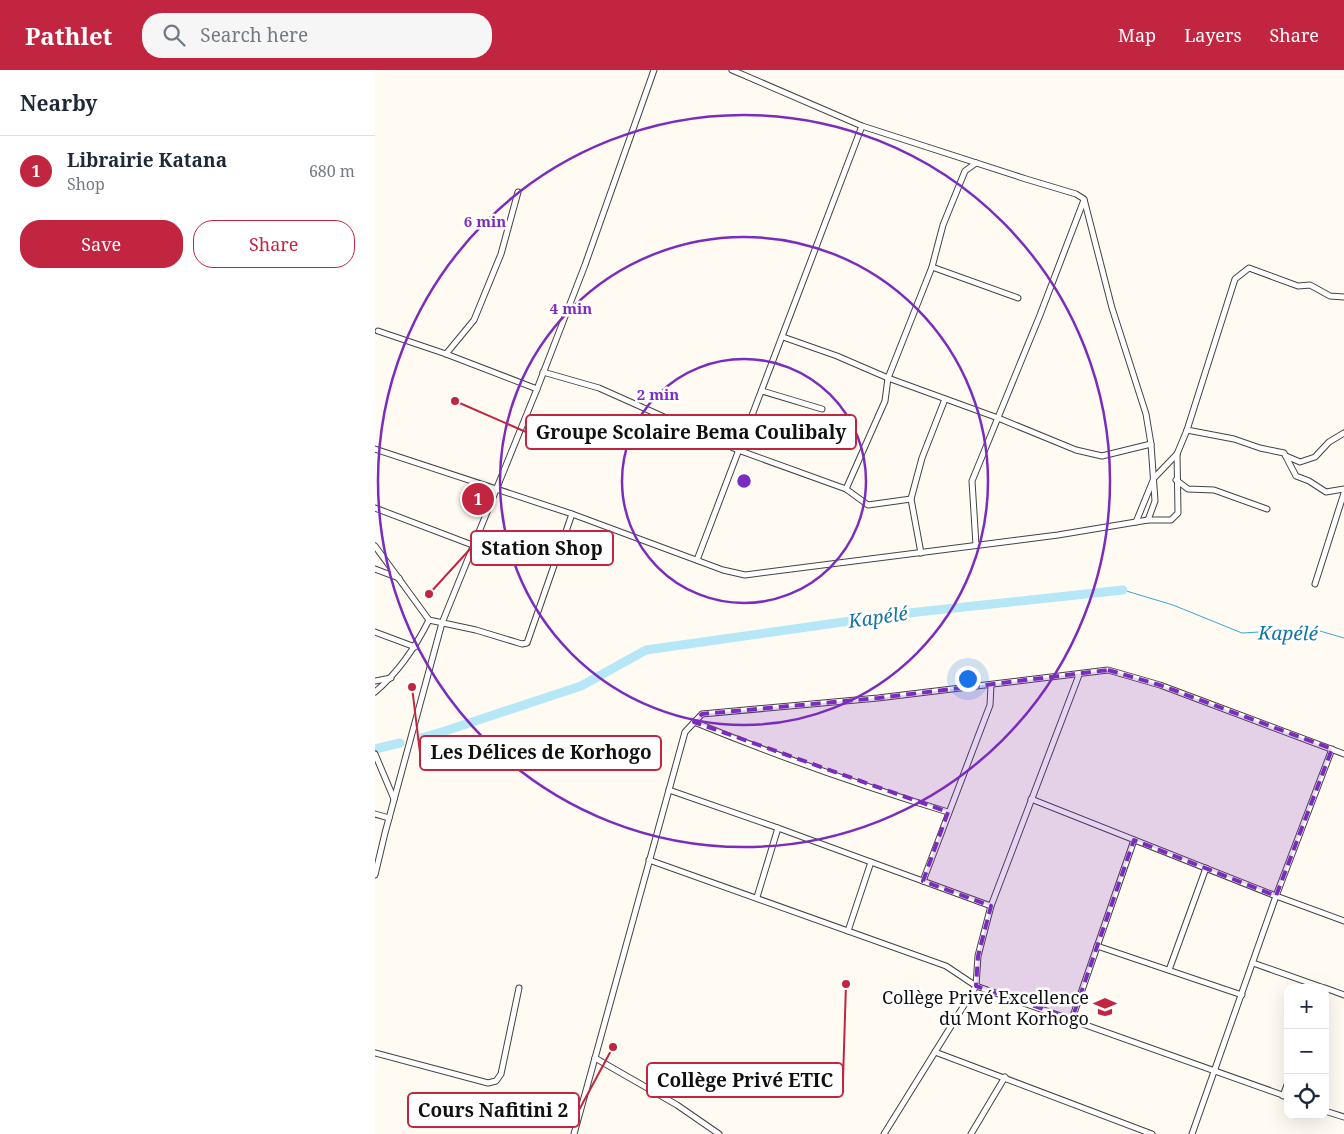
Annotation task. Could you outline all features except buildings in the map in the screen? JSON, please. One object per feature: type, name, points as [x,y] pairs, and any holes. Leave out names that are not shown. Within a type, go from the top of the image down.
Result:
[{"type":"street","points":[[375,875],[442,623],[475,546],[585,265],[654,70]]},
{"type":"street","points":[[732,70],[862,126],[1076,194],[1084,199],[1112,308],[1146,414],[1151,444],[1155,501],[1148,520]]},
{"type":"street","points":[[697,560],[862,126]]},
{"type":"street","points":[[845,489],[885,401],[888,378],[932,267],[943,225],[965,171],[976,163]]},
{"type":"street","points":[[446,354],[474,320],[486,294],[501,254],[518,192]]},
{"type":"street","points":[[976,546],[972,481],[1040,315],[1084,199]]},
{"type":"street","points":[[932,267],[1018,298]]},
{"type":"street","points":[[375,449],[572,514],[723,570],[745,575],[1058,535],[1148,520],[1171,520],[1178,513],[1177,454],[1187,430],[1235,278],[1249,268],[1298,286],[1310,285],[1330,296],[1344,297]]},
{"type":"street","points":[[378,331],[446,354],[537,389]]},
{"type":"street","points":[[783,337],[998,418],[1076,450],[1102,456],[1151,444]]},
{"type":"street","points":[[543,372],[599,388],[738,450],[845,489],[868,505],[911,499]]},
{"type":"street","points":[[762,391],[822,409]]},
{"type":"street","points":[[921,553],[911,499],[922,458],[945,399]]},
{"type":"street","points":[[1187,430],[1234,439],[1260,448],[1284,453],[1296,476],[1309,481],[1325,492],[1344,489]]},
{"type":"street","points":[[1285,456],[1300,462],[1315,457],[1329,442],[1344,433]]},
{"type":"street","points":[[1135,522],[1153,478],[1177,454]]},
{"type":"street","points":[[1176,480],[1188,489],[1214,490],[1267,508]]},
{"type":"street","points":[[1315,584],[1344,493]]},
{"type":"street","points":[[375,508],[475,546]]},
{"type":"street","points":[[375,546],[429,620],[498,636],[514,642],[527,643],[572,514]]},
{"type":"street","points":[[375,569],[399,578]]},
{"type":"street","points":[[375,692],[391,678],[415,647],[429,620]]},
{"type":"street","points":[[375,632],[415,647]]},
{"type":"street","points":[[581,1134],[575,1132],[685,732],[702,714],[878,698],[1108,670],[1160,685],[1344,754]]},
{"type":"street","points":[[884,1134],[976,986],[978,956],[991,906],[1079,674]]},
{"type":"street","points":[[375,681],[391,678]]},
{"type":"street","points":[[923,881],[990,705],[991,685]]},
{"type":"street","points":[[694,722],[737,740],[895,796],[948,812]]},
{"type":"street","points":[[1192,1134],[1276,896],[1332,749]]},
{"type":"street","points":[[375,754],[394,799]]},
{"type":"street","points":[[669,790],[991,906]]},
{"type":"street","points":[[1031,799],[1276,896],[1344,920]]},
{"type":"street","points":[[375,814],[389,818]]},
{"type":"street","points":[[757,897],[777,828]]},
{"type":"street","points":[[1072,1020],[1134,840]]},
{"type":"street","points":[[649,860],[757,897],[945,966],[976,986],[1284,1096]]},
{"type":"street","points":[[848,931],[871,862]]},
{"type":"street","points":[[1169,970],[1206,868]]},
{"type":"street","points":[[1097,946],[1242,995]]},
{"type":"street","points":[[1253,963],[1312,984]]},
{"type":"street","points":[[375,1053],[488,1083],[496,1080],[501,1074],[519,988]]},
{"type":"street","points":[[1329,990],[1344,995]]},
{"type":"street","points":[[935,1052],[1152,1134]]},
{"type":"street","points":[[595,1058],[677,1106],[719,1134]]},
{"type":"street","points":[[971,1134],[1005,1077]]},
{"type":"street","points":[[1329,1112],[1344,1117]]},
{"type":"highlighted area","points":[[1108,670],[1160,685],[1332,749],[1276,896],[1134,840],[1072,1019],[976,986],[978,956],[991,906],[923,881],[948,812],[694,722],[702,714],[878,698]]},
{"type":"waterway","name":"Kapélé","points":[[1123,590],[1173,605],[1242,633],[1313,629],[1344,638]]},
{"type":"waterway","name":"Kapélé","points":[[421,738],[581,686],[646,650],[899,614],[1123,590]]},
{"type":"waterway","name":"Kapélé","points":[[375,749],[400,743]]},
{"type":"place","name":"Groupe Scolaire Bema Coulibaly","points":[[455,401]]},
{"type":"place","name":"Librairie Katana","points":[[478,499]]},
{"type":"place","name":"Station Shop","points":[[429,594]]},
{"type":"place","name":"Les Délices de Korhogo","points":[[412,687]]},
{"type":"place","name":"Collège Privé ETIC","points":[[846,984]]},
{"type":"place","name":"Collège Privé Excellence du Mont Korhogo","points":[[1105,1007]]},
{"type":"place","name":"Cours Nafitini 2","points":[[613,1047]]}]
